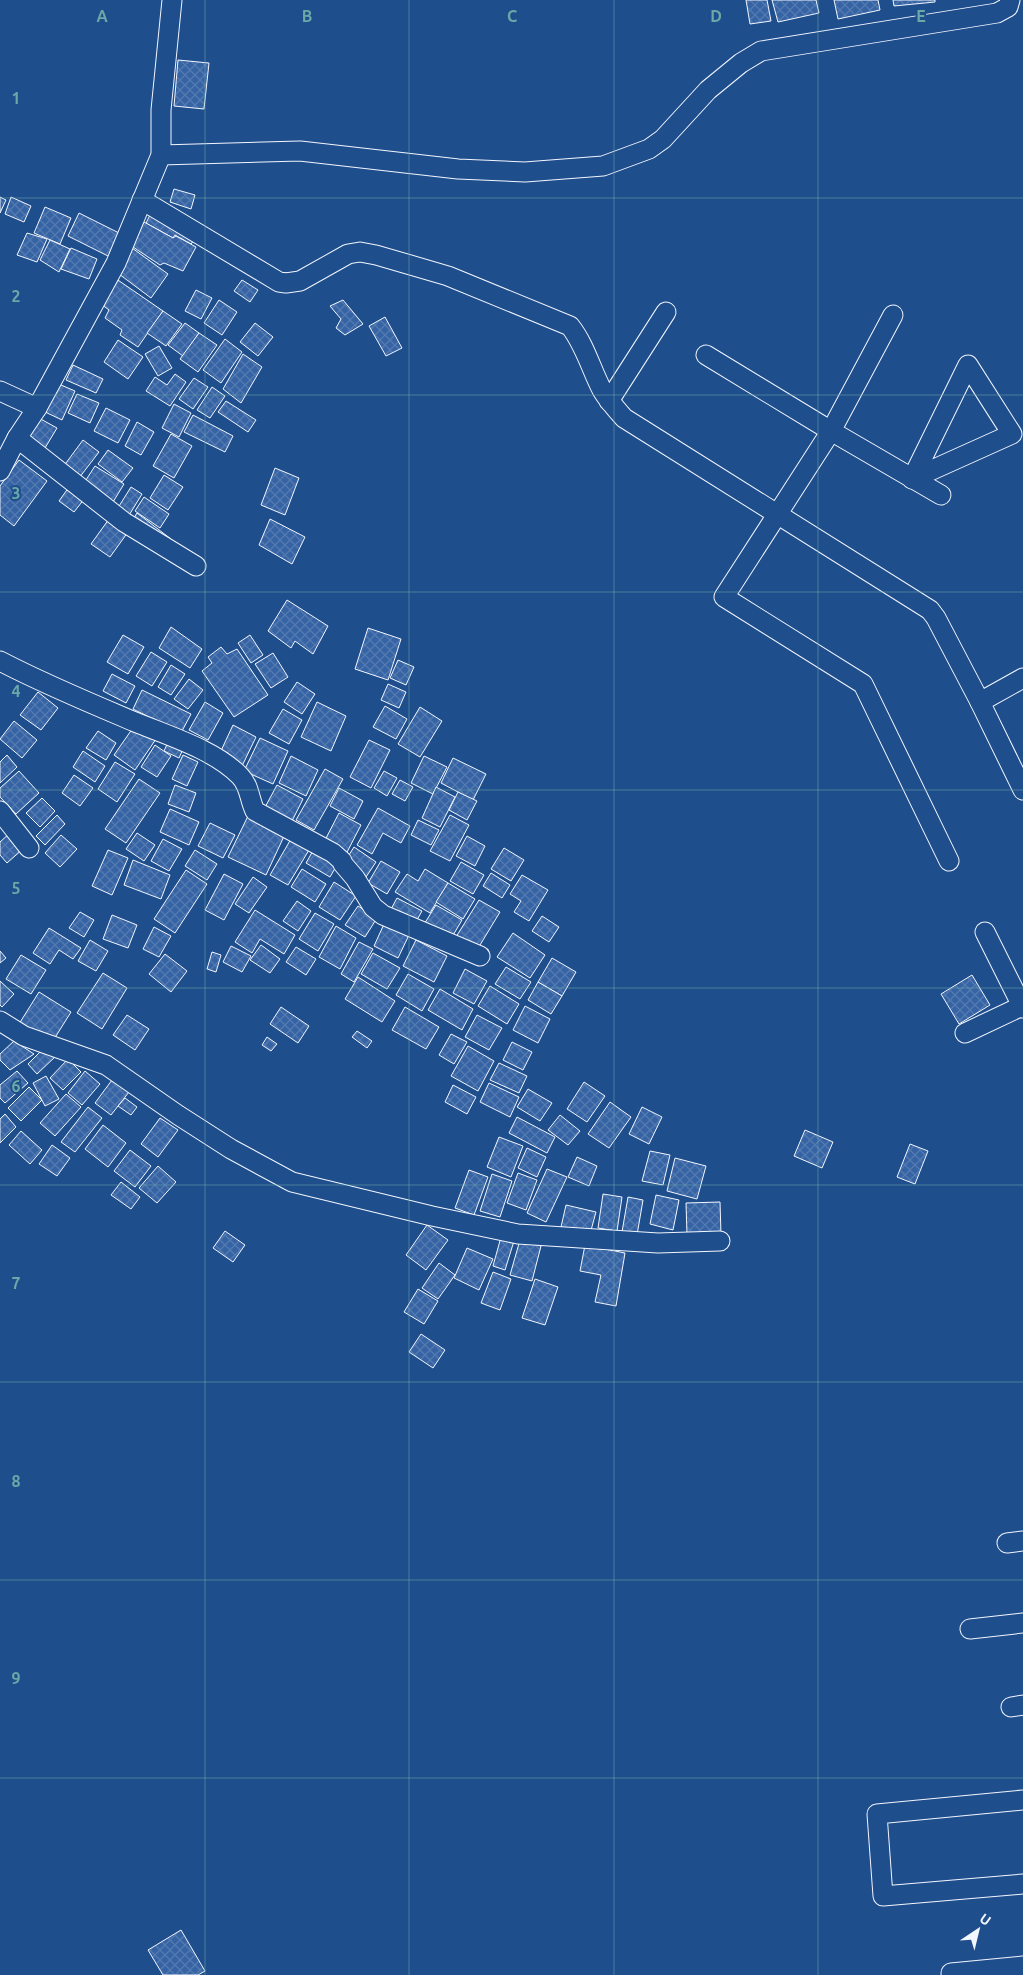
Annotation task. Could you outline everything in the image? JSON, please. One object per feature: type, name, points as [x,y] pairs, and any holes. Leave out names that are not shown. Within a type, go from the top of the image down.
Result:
[{"type":"street","points":[[0,472],[116,263],[161,155],[161,110],[172,0]]},
{"type":"street","points":[[161,155],[300,151],[458,169],[525,172],[603,166],[649,149],[663,139],[708,90],[741,62],[761,51],[997,13],[1008,7],[1010,0]]},
{"type":"street","points":[[142,200],[278,282],[300,281],[348,254],[360,252],[448,276],[570,326],[580,341],[609,401],[624,418],[930,610],[980,702],[1023,790]]},
{"type":"street","points":[[609,401],[666,312]]},
{"type":"street","points":[[893,315],[831,431],[724,597],[863,684],[949,862]]},
{"type":"street","points":[[706,355],[941,495]]},
{"type":"street","points":[[968,365],[1018,432],[912,479],[968,365]]},
{"type":"street","points":[[0,391],[37,408]]},
{"type":"street","points":[[18,438],[124,522],[196,566]]},
{"type":"street","points":[[0,661],[45,684],[194,746],[220,761],[247,785],[253,808],[257,813],[333,853],[342,860],[342,864],[355,878],[373,907],[382,915],[480,956]]},
{"type":"street","points":[[980,702],[1023,678]]},
{"type":"street","points":[[0,811],[29,848]]},
{"type":"street","points":[[965,1033],[1022,1007],[985,932]]},
{"type":"street","points":[[0,1021],[24,1036],[106,1065],[231,1150],[292,1182],[432,1216],[518,1234],[658,1243],[720,1241]]},
{"type":"street","points":[[970,1629],[1023,1623]]},
{"type":"street","points":[[1023,1800],[877,1814],[883,1896],[1023,1884]]},
{"type":"street","points":[[951,1973],[1023,1966]]},
{"type":"building","points":[[746,0],[767,0],[771,21],[750,24]]},
{"type":"building","points":[[772,0],[816,0],[819,13],[778,22]]},
{"type":"building","points":[[834,0],[878,0],[880,10],[838,19]]},
{"type":"building","points":[[893,0],[935,0],[935,2],[894,6]]},
{"type":"building","points":[[178,60],[209,63],[204,109],[174,106]]},
{"type":"building","points":[[174,189],[195,195],[191,209],[170,202]]},
{"type":"building","points":[[0,197],[6,200],[0,213]]},
{"type":"building","points":[[11,197],[31,206],[24,222],[5,214]]},
{"type":"building","points":[[45,207],[71,218],[60,244],[34,233]]},
{"type":"building","points":[[79,213],[121,234],[110,257],[68,236]]},
{"type":"building","points":[[150,215],[195,239],[191,244],[175,235],[173,238],[146,223]]},
{"type":"building","points":[[144,222],[173,238],[176,236],[196,247],[183,271],[164,263],[160,265],[130,245]]},
{"type":"building","points":[[27,233],[47,239],[37,262],[17,255]]},
{"type":"building","points":[[50,240],[70,249],[59,272],[40,260]]},
{"type":"building","points":[[71,248],[97,259],[89,279],[61,269]]},
{"type":"building","points":[[132,248],[168,274],[151,298],[115,271]]},
{"type":"building","points":[[112,276],[163,311],[138,347],[120,335],[122,330],[105,318],[109,310],[97,301]]},
{"type":"building","points":[[242,280],[258,290],[250,302],[234,291]]},
{"type":"building","points":[[196,290],[212,298],[201,319],[185,311]]},
{"type":"building","points":[[219,300],[237,312],[222,335],[204,323]]},
{"type":"building","points":[[343,300],[363,324],[345,335],[336,328],[341,319],[330,306]]},
{"type":"building","points":[[163,311],[182,324],[166,346],[147,333]]},
{"type":"building","points":[[385,317],[402,348],[386,356],[369,326]]},
{"type":"building","points":[[185,323],[199,333],[183,356],[168,345]]},
{"type":"building","points":[[255,323],[273,337],[258,356],[240,342]]},
{"type":"building","points":[[199,333],[217,345],[198,372],[180,359]]},
{"type":"building","points":[[225,339],[242,352],[221,383],[203,370]]},
{"type":"building","points":[[118,340],[143,357],[128,379],[104,362]]},
{"type":"building","points":[[159,346],[172,368],[158,376],[145,354]]},
{"type":"building","points":[[243,354],[262,367],[241,403],[223,389]]},
{"type":"building","points":[[73,365],[103,379],[96,393],[66,380]]},
{"type":"building","points":[[175,374],[186,382],[170,406],[146,391],[155,377],[167,385]]},
{"type":"building","points":[[194,378],[208,387],[193,409],[179,399]]},
{"type":"building","points":[[54,382],[75,391],[62,420],[41,410]]},
{"type":"building","points":[[212,387],[225,396],[210,418],[197,410]]},
{"type":"building","points":[[77,394],[99,403],[90,423],[68,413]]},
{"type":"building","points":[[226,401],[256,420],[248,432],[218,412]]},
{"type":"building","points":[[174,404],[191,413],[179,437],[162,428]]},
{"type":"building","points":[[106,408],[130,420],[118,443],[94,431]]},
{"type":"building","points":[[193,415],[233,436],[225,452],[184,432]]},
{"type":"building","points":[[37,417],[57,428],[45,448],[26,437]]},
{"type":"building","points":[[137,422],[154,432],[141,455],[125,446]]},
{"type":"building","points":[[171,434],[192,446],[174,478],[153,466]]},
{"type":"building","points":[[83,440],[99,452],[79,478],[63,467]]},
{"type":"building","points":[[108,450],[133,468],[122,482],[98,464]]},
{"type":"building","points":[[19,460],[47,481],[14,526],[0,515],[0,486]]},
{"type":"building","points":[[95,466],[124,484],[113,502],[84,483]]},
{"type":"building","points":[[275,468],[299,478],[285,515],[261,505]]},
{"type":"building","points":[[164,475],[183,487],[168,510],[150,498]]},
{"type":"building","points":[[69,487],[85,498],[74,512],[59,501]]},
{"type":"building","points":[[131,487],[142,494],[128,517],[116,511]]},
{"type":"building","points":[[144,497],[169,514],[160,528],[135,511]]},
{"type":"building","points":[[137,513],[171,539],[165,546],[132,521]]},
{"type":"building","points":[[109,519],[128,532],[110,557],[91,544]]},
{"type":"building","points":[[270,519],[305,537],[292,564],[259,545]]},
{"type":"building","points":[[287,600],[328,626],[313,654],[295,641],[291,648],[268,631]]},
{"type":"building","points":[[171,627],[202,649],[190,668],[159,648]]},
{"type":"building","points":[[368,628],[401,639],[388,680],[355,669]]},
{"type":"building","points":[[123,635],[144,647],[128,674],[107,662]]},
{"type":"building","points":[[250,635],[263,655],[251,663],[238,643]]},
{"type":"building","points":[[221,647],[227,654],[237,649],[268,695],[234,717],[202,671],[212,663],[208,657]]},
{"type":"building","points":[[151,652],[167,662],[152,686],[136,676]]},
{"type":"building","points":[[273,653],[288,677],[271,688],[255,664]]},
{"type":"building","points":[[398,660],[414,667],[406,685],[390,678]]},
{"type":"building","points":[[171,665],[185,674],[171,695],[158,687]]},
{"type":"building","points":[[112,674],[135,686],[126,703],[103,691]]},
{"type":"building","points":[[189,679],[203,690],[188,709],[174,699]]},
{"type":"building","points":[[297,682],[315,694],[302,714],[284,702]]},
{"type":"building","points":[[388,684],[406,692],[399,708],[381,700]]},
{"type":"building","points":[[142,690],[191,714],[181,733],[133,709]]},
{"type":"building","points":[[38,692],[58,708],[41,730],[20,715]]},
{"type":"building","points":[[205,702],[223,713],[208,740],[189,730]]},
{"type":"building","points":[[317,702],[346,716],[331,751],[301,737]]},
{"type":"building","points":[[385,706],[407,719],[396,739],[373,727]]},
{"type":"building","points":[[420,707],[442,721],[420,757],[398,744]]},
{"type":"building","points":[[283,709],[302,720],[289,744],[269,733]]},
{"type":"building","points":[[14,721],[37,740],[22,758],[0,739]]},
{"type":"building","points":[[135,725],[156,739],[135,770],[114,755]]},
{"type":"building","points":[[233,725],[256,737],[242,766],[219,755]]},
{"type":"building","points":[[98,731],[116,743],[106,760],[86,748]]},
{"type":"building","points":[[260,738],[288,751],[273,784],[244,771]]},
{"type":"building","points":[[169,740],[184,747],[179,758],[164,751]]},
{"type":"building","points":[[369,740],[390,750],[371,788],[350,777]]},
{"type":"building","points":[[155,745],[171,756],[157,777],[141,767]]},
{"type":"building","points":[[83,751],[105,766],[95,782],[73,767]]},
{"type":"building","points":[[7,755],[17,767],[0,783],[0,762]]},
{"type":"building","points":[[183,755],[198,762],[187,786],[172,779]]},
{"type":"building","points":[[291,756],[318,770],[306,796],[279,783]]},
{"type":"building","points":[[424,756],[447,767],[433,794],[411,783]]},
{"type":"building","points":[[453,758],[486,774],[473,800],[441,783]]},
{"type":"building","points":[[115,762],[135,774],[117,802],[98,789]]},
{"type":"building","points":[[325,769],[343,779],[314,830],[296,820]]},
{"type":"building","points":[[19,771],[39,793],[16,814],[0,797],[0,788]]},
{"type":"building","points":[[384,771],[397,778],[387,796],[374,788]]},
{"type":"building","points":[[74,775],[93,788],[80,806],[62,793]]},
{"type":"building","points":[[139,779],[160,793],[126,843],[105,829]]},
{"type":"building","points":[[400,780],[413,787],[405,801],[392,794]]},
{"type":"building","points":[[175,785],[196,793],[189,812],[168,804]]},
{"type":"building","points":[[277,785],[303,799],[290,825],[263,811]]},
{"type":"building","points":[[436,787],[455,797],[440,827],[422,818]]},
{"type":"building","points":[[339,788],[363,801],[354,819],[330,806]]},
{"type":"building","points":[[458,792],[477,801],[467,820],[449,810]]},
{"type":"building","points":[[42,798],[55,811],[40,827],[26,813]]},
{"type":"building","points":[[378,808],[410,826],[401,843],[383,833],[372,854],[357,845]]},
{"type":"building","points":[[170,809],[199,822],[189,845],[160,832]]},
{"type":"building","points":[[339,813],[361,825],[345,856],[323,844]]},
{"type":"building","points":[[249,814],[286,832],[266,875],[228,857]]},
{"type":"building","points":[[57,815],[65,824],[45,845],[36,836]]},
{"type":"building","points":[[450,815],[469,825],[450,861],[430,851]]},
{"type":"building","points":[[418,820],[439,830],[431,845],[411,835]]},
{"type":"building","points":[[210,823],[235,835],[223,858],[198,846]]},
{"type":"building","points":[[10,833],[24,848],[7,863],[0,855],[0,842]]},
{"type":"building","points":[[137,833],[155,845],[144,861],[126,849]]},
{"type":"building","points":[[61,835],[77,849],[60,867],[45,853]]},
{"type":"building","points":[[467,836],[485,846],[475,866],[456,856]]},
{"type":"building","points":[[163,839],[182,849],[169,871],[151,861]]},
{"type":"building","points":[[291,839],[309,850],[288,885],[270,875]]},
{"type":"building","points":[[354,847],[376,862],[366,877],[344,863]]},
{"type":"building","points":[[504,848],[524,860],[511,881],[491,869]]},
{"type":"building","points":[[314,849],[338,863],[330,877],[306,863]]},
{"type":"building","points":[[108,850],[128,858],[112,895],[92,886]]},
{"type":"building","points":[[195,850],[217,864],[207,880],[185,866]]},
{"type":"building","points":[[133,860],[170,875],[161,899],[124,885]]},
{"type":"building","points":[[381,861],[400,872],[387,894],[368,883]]},
{"type":"building","points":[[461,862],[484,875],[473,894],[450,881]]},
{"type":"building","points":[[302,869],[326,884],[315,902],[291,887]]},
{"type":"building","points":[[425,869],[448,883],[430,913],[395,892],[407,874],[418,881]]},
{"type":"building","points":[[186,870],[207,884],[175,933],[154,919]]},
{"type":"building","points":[[491,873],[510,885],[502,898],[483,886]]},
{"type":"building","points":[[224,874],[243,884],[224,920],[205,910]]},
{"type":"building","points":[[522,875],[548,890],[529,921],[514,912],[521,901],[510,894]]},
{"type":"building","points":[[253,877],[267,887],[249,913],[235,904]]},
{"type":"building","points":[[334,882],[356,896],[340,920],[319,907]]},
{"type":"building","points":[[448,883],[475,899],[463,919],[436,902]]},
{"type":"building","points":[[397,898],[422,911],[414,925],[390,911]]},
{"type":"building","points":[[479,900],[500,912],[477,950],[456,937]]},
{"type":"building","points":[[297,901],[311,911],[298,931],[283,921]]},
{"type":"building","points":[[436,905],[462,920],[449,942],[423,926]]},
{"type":"building","points":[[358,906],[377,918],[365,937],[345,925]]},
{"type":"building","points":[[255,910],[295,935],[284,954],[260,939],[252,953],[235,942]]},
{"type":"building","points":[[80,912],[94,920],[84,937],[69,928]]},
{"type":"building","points":[[315,913],[334,924],[318,951],[299,939]]},
{"type":"building","points":[[112,915],[137,925],[128,948],[103,939]]},
{"type":"building","points":[[542,916],[559,927],[549,942],[532,931]]},
{"type":"building","points":[[384,924],[409,935],[398,958],[374,946]]},
{"type":"building","points":[[336,926],[356,938],[340,969],[319,957]]},
{"type":"building","points":[[154,927],[171,936],[159,957],[143,949]]},
{"type":"building","points":[[49,928],[81,948],[73,959],[59,950],[50,964],[33,953]]},
{"type":"building","points":[[513,933],[545,955],[530,978],[497,957]]},
{"type":"building","points":[[90,940],[108,951],[96,971],[78,961]]},
{"type":"building","points":[[416,940],[447,956],[434,982],[403,966]]},
{"type":"building","points":[[359,942],[373,949],[354,982],[341,974]]},
{"type":"building","points":[[261,945],[280,959],[270,973],[250,960]]},
{"type":"building","points":[[231,946],[251,956],[242,972],[223,962]]},
{"type":"building","points":[[296,947],[316,959],[306,975],[286,962]]},
{"type":"building","points":[[0,951],[6,958],[0,963]]},
{"type":"building","points":[[212,952],[221,955],[216,972],[207,969]]},
{"type":"building","points":[[373,953],[400,968],[387,989],[361,974]]},
{"type":"building","points":[[165,954],[187,971],[171,992],[149,974]]},
{"type":"building","points":[[21,955],[46,970],[31,994],[6,979]]},
{"type":"building","points":[[552,958],[576,972],[562,996],[538,982]]},
{"type":"building","points":[[506,967],[531,982],[520,999],[495,984]]},
{"type":"building","points":[[465,969],[487,981],[474,1004],[453,993]]},
{"type":"building","points":[[103,973],[127,988],[102,1029],[77,1013]]},
{"type":"building","points":[[408,974],[434,989],[422,1011],[396,995]]},
{"type":"building","points":[[972,975],[990,1005],[959,1024],[941,994]]},
{"type":"building","points":[[358,977],[395,1001],[382,1022],[345,999]]},
{"type":"building","points":[[0,981],[14,994],[2,1007],[0,1005]]},
{"type":"building","points":[[538,982],[562,996],[551,1014],[528,1000]]},
{"type":"building","points":[[490,986],[519,1004],[507,1024],[478,1006]]},
{"type":"building","points":[[440,989],[473,1009],[462,1030],[428,1010]]},
{"type":"building","points":[[39,992],[71,1012],[51,1044],[19,1024]]},
{"type":"building","points":[[525,1006],[550,1019],[538,1043],[513,1030]]},
{"type":"building","points":[[281,1007],[309,1026],[298,1043],[270,1024]]},
{"type":"building","points":[[405,1007],[439,1027],[426,1049],[392,1030]]},
{"type":"building","points":[[127,1015],[149,1029],[135,1050],[113,1035]]},
{"type":"building","points":[[477,1015],[502,1028],[489,1050],[465,1037]]},
{"type":"building","points":[[357,1031],[372,1041],[367,1048],[352,1037]]},
{"type":"building","points":[[451,1034],[467,1042],[454,1064],[439,1055]]},
{"type":"building","points":[[267,1037],[277,1044],[271,1051],[262,1045]]},
{"type":"building","points":[[14,1041],[34,1054],[10,1070],[0,1060],[0,1054]]},
{"type":"building","points":[[512,1042],[532,1052],[523,1070],[503,1060]]},
{"type":"building","points":[[46,1046],[56,1056],[37,1074],[28,1064]]},
{"type":"building","points":[[468,1046],[494,1061],[478,1091],[451,1076]]},
{"type":"building","points":[[68,1059],[81,1072],[63,1090],[50,1078]]},
{"type":"building","points":[[499,1063],[527,1076],[519,1093],[490,1080]]},
{"type":"building","points":[[17,1071],[28,1083],[5,1103],[0,1098],[0,1085]]},
{"type":"building","points":[[85,1071],[100,1084],[82,1105],[68,1093]]},
{"type":"building","points":[[46,1076],[59,1099],[45,1106],[33,1083]]},
{"type":"building","points":[[112,1080],[129,1092],[111,1115],[95,1103]]},
{"type":"building","points":[[584,1082],[605,1096],[587,1122],[567,1109]]},
{"type":"building","points":[[489,1083],[519,1097],[510,1117],[480,1102]]},
{"type":"building","points":[[453,1085],[476,1097],[467,1114],[445,1102]]},
{"type":"building","points":[[29,1087],[42,1100],[21,1121],[8,1108]]},
{"type":"building","points":[[528,1089],[552,1103],[540,1121],[517,1107]]},
{"type":"building","points":[[66,1094],[81,1107],[55,1136],[40,1123]]},
{"type":"building","points":[[125,1098],[137,1107],[131,1115],[118,1106]]},
{"type":"building","points":[[610,1102],[631,1117],[609,1148],[588,1134]]},
{"type":"building","points":[[88,1107],[102,1118],[75,1152],[61,1142]]},
{"type":"building","points":[[642,1107],[662,1117],[649,1144],[629,1134]]},
{"type":"building","points":[[5,1114],[16,1127],[0,1143],[0,1119]]},
{"type":"building","points":[[560,1115],[580,1131],[568,1145],[548,1130]]},
{"type":"building","points":[[517,1117],[555,1137],[547,1153],[509,1133]]},
{"type":"building","points":[[160,1118],[178,1130],[158,1157],[141,1144]]},
{"type":"building","points":[[103,1125],[126,1143],[108,1167],[85,1149]]},
{"type":"building","points":[[805,1130],[833,1142],[822,1168],[794,1156]]},
{"type":"building","points":[[21,1131],[42,1150],[30,1164],[9,1145]]},
{"type":"building","points":[[499,1137],[523,1146],[511,1177],[487,1167]]},
{"type":"building","points":[[910,1144],[928,1151],[915,1184],[897,1177]]},
{"type":"building","points":[[52,1145],[70,1158],[57,1176],[39,1164]]},
{"type":"building","points":[[527,1148],[546,1157],[537,1177],[518,1168]]},
{"type":"building","points":[[130,1150],[151,1166],[135,1187],[114,1171]]},
{"type":"building","points":[[650,1151],[670,1155],[663,1185],[642,1181]]},
{"type":"building","points":[[577,1157],[597,1166],[589,1186],[568,1177]]},
{"type":"building","points":[[675,1158],[706,1166],[697,1199],[667,1191]]},
{"type":"building","points":[[158,1166],[176,1182],[157,1203],[139,1188]]},
{"type":"building","points":[[547,1169],[567,1177],[546,1222],[527,1213]]},
{"type":"building","points":[[469,1170],[488,1177],[474,1215],[455,1208]]},
{"type":"building","points":[[518,1173],[537,1180],[526,1210],[507,1203]]},
{"type":"building","points":[[492,1174],[512,1181],[500,1217],[480,1211]]},
{"type":"building","points":[[121,1182],[140,1197],[131,1209],[111,1195]]},
{"type":"building","points":[[603,1194],[622,1197],[617,1231],[598,1228]]},
{"type":"building","points":[[656,1195],[679,1200],[673,1230],[650,1224]]},
{"type":"building","points":[[628,1197],[643,1200],[637,1235],[622,1232]]},
{"type":"building","points":[[720,1202],[721,1235],[687,1235],[686,1203]]},
{"type":"building","points":[[566,1205],[596,1212],[590,1234],[561,1227]]},
{"type":"building","points":[[427,1225],[448,1240],[426,1270],[406,1255]]},
{"type":"building","points":[[225,1231],[245,1245],[233,1262],[213,1248]]},
{"type":"building","points":[[501,1237],[514,1241],[505,1270],[493,1266]]},
{"type":"building","points":[[520,1240],[541,1246],[532,1281],[510,1275]]},
{"type":"building","points":[[585,1245],[625,1253],[616,1306],[595,1302],[601,1275],[580,1271]]},
{"type":"building","points":[[467,1248],[493,1259],[479,1290],[454,1278]]},
{"type":"building","points":[[439,1263],[455,1275],[438,1299],[422,1288]]},
{"type":"building","points":[[493,1272],[511,1279],[500,1310],[481,1303]]},
{"type":"building","points":[[535,1279],[558,1287],[545,1325],[522,1318]]},
{"type":"building","points":[[418,1289],[438,1301],[424,1324],[404,1312]]},
{"type":"building","points":[[421,1334],[445,1350],[433,1368],[409,1352]]},
{"type":"building","points":[[181,1930],[205,1971],[198,1975],[163,1975],[148,1950]]}]
